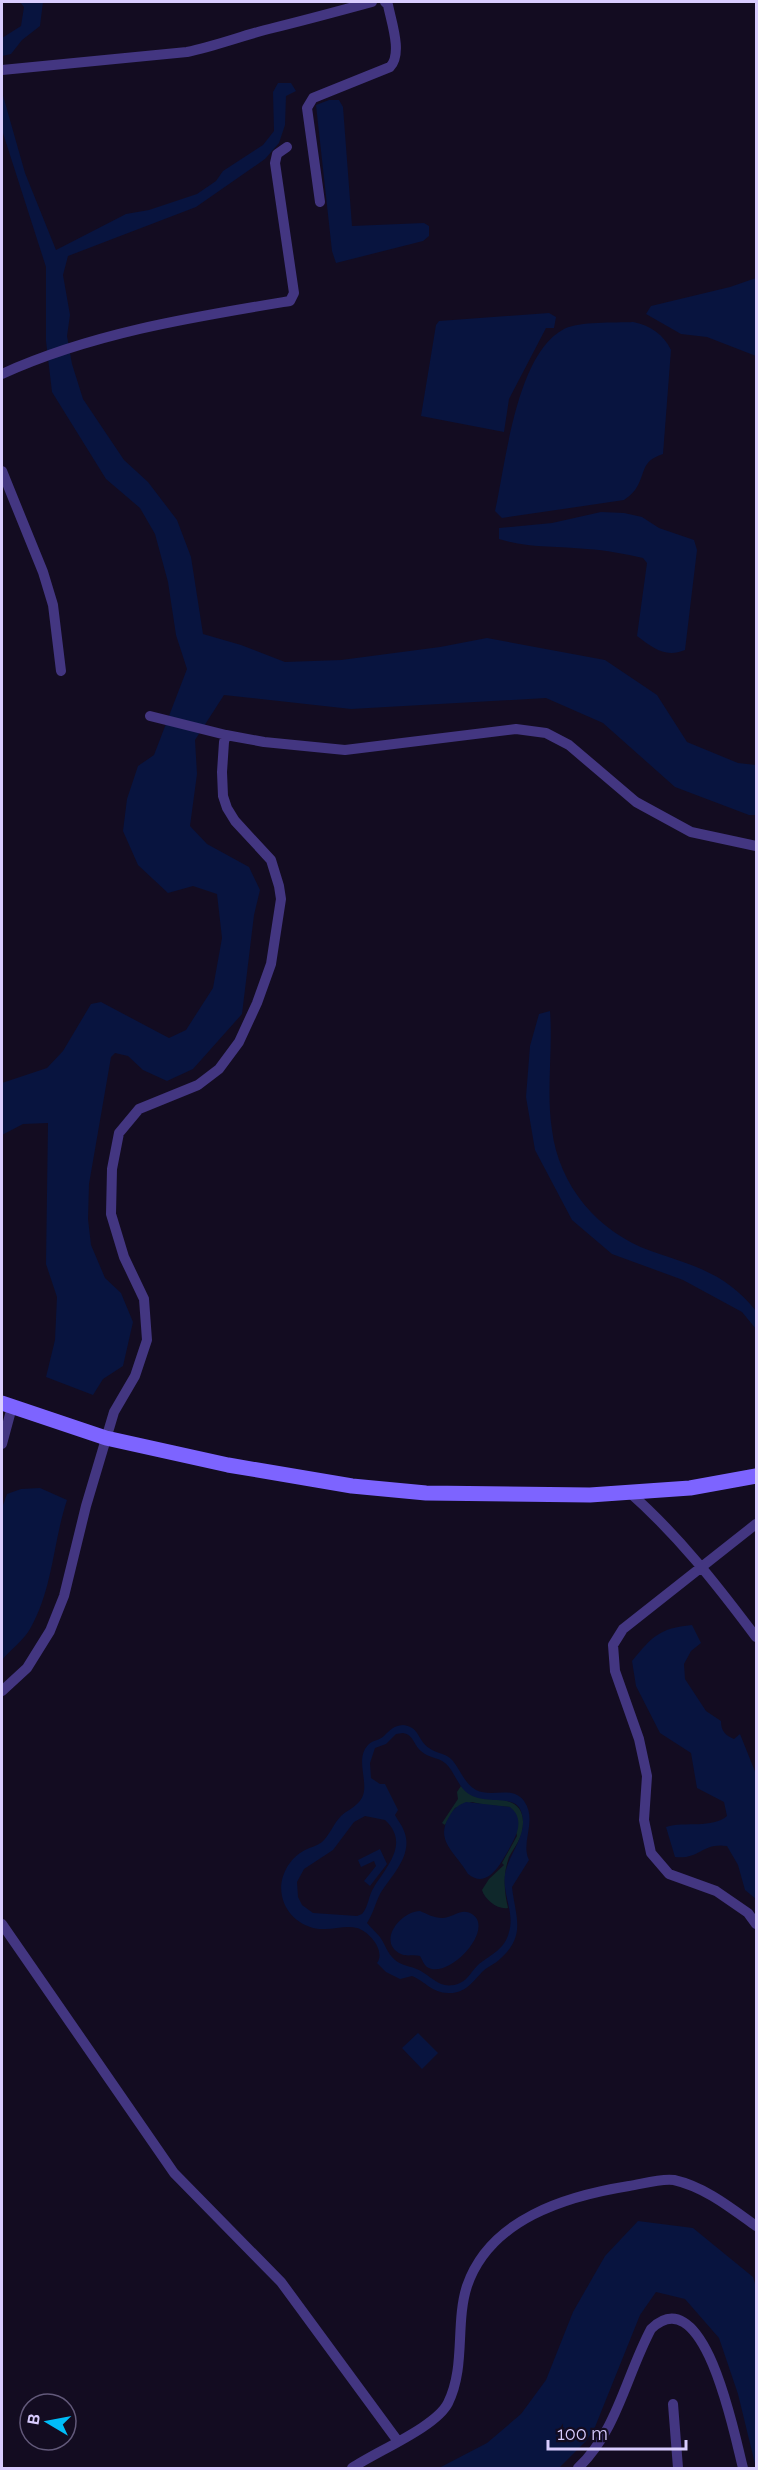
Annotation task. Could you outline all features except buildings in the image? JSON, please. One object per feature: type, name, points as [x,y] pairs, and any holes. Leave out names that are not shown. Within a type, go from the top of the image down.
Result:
[{"type":"street","points":[[2,70],[187,52],[335,14],[372,2]]},
{"type":"street","points":[[320,202],[308,103],[313,98],[394,63],[396,51],[388,5],[385,2]]},
{"type":"street","points":[[2,374],[69,349],[179,320],[290,302],[294,293],[275,163],[277,154],[287,147]]},
{"type":"street","points":[[2,471],[49,594],[61,671]]},
{"type":"street","points":[[150,716],[264,742],[345,750],[516,729],[546,733],[569,745],[636,802],[691,832],[756,846]]},
{"type":"street","points":[[2,1691],[27,1668],[50,1631],[64,1596],[114,1412],[135,1376],[147,1340],[144,1299],[124,1257],[111,1214],[112,1169],[119,1133],[139,1109],[198,1085],[219,1069],[239,1042],[257,1003],[271,964],[281,898],[279,886],[271,860],[227,808],[223,796],[222,772],[226,735]]},
{"type":"street","points":[[2,1444],[7,1405],[106,1438],[228,1465],[384,1489],[426,1493],[590,1495],[690,1488],[756,1476]]},
{"type":"street","points":[[629,1492],[661,1519],[703,1566],[756,1637]]},
{"type":"street","points":[[756,1524],[623,1629],[613,1645],[615,1671],[639,1738],[647,1776],[644,1820],[651,1852],[669,1874],[716,1891],[748,1913],[756,1924]]},
{"type":"street","points":[[2,1924],[174,2173],[281,2282],[397,2440]]},
{"type":"street","points":[[352,2469],[439,2416],[448,2403],[457,2369],[462,2306],[467,2286],[475,2269],[499,2237],[533,2214],[603,2190],[670,2180],[693,2185],[756,2226]]},
{"type":"street","points":[[578,2469],[600,2444],[610,2425],[651,2329],[658,2322],[675,2318],[690,2325],[703,2343],[722,2388],[743,2469]]},
{"type":"street","points":[[673,2404],[678,2469]]},
{"type":"green space","points":[[461,1786],[470,1792],[512,1803],[519,1809],[523,1818],[521,1835],[509,1857],[506,1869],[505,1889],[508,1908],[492,1904],[482,1890],[489,1879],[504,1865],[502,1863],[517,1836],[510,1807],[472,1802],[455,1808],[445,1825],[442,1823],[458,1799],[457,1792]]},
{"type":"shaded area","points":[[20,2],[43,2],[40,26],[22,40],[11,54],[2,56],[2,38],[21,26],[24,7]]},
{"type":"shaded area","points":[[278,83],[291,83],[296,91],[286,96],[285,125],[279,143],[265,159],[196,207],[68,256],[63,275],[70,315],[67,336],[72,364],[83,399],[124,460],[148,482],[177,520],[191,557],[203,634],[241,645],[285,662],[341,660],[440,647],[487,638],[605,660],[657,695],[687,742],[738,763],[756,765],[756,815],[749,815],[675,787],[603,723],[546,698],[351,709],[224,695],[195,740],[197,774],[190,826],[207,844],[249,867],[260,890],[254,915],[242,1014],[193,1069],[167,1081],[143,1070],[128,1056],[115,1053],[111,1057],[89,1184],[88,1219],[91,1245],[105,1278],[121,1293],[133,1322],[123,1366],[103,1379],[93,1395],[46,1377],[55,1340],[57,1297],[46,1264],[48,1123],[23,1124],[2,1135],[2,1083],[47,1068],[63,1051],[91,1004],[101,1002],[169,1038],[186,1030],[213,988],[222,938],[217,894],[193,886],[168,893],[138,865],[123,831],[127,799],[138,766],[154,755],[187,669],[176,635],[168,582],[155,534],[140,508],[106,479],[52,392],[46,341],[46,267],[2,130],[2,92],[25,173],[56,250],[126,214],[149,210],[197,194],[216,181],[223,171],[263,145],[274,131],[273,92]]},
{"type":"shaded area","points":[[329,100],[339,100],[343,107],[352,226],[424,223],[429,226],[429,236],[423,241],[336,263],[332,251],[316,105]]},
{"type":"shaded area","points":[[756,278],[756,356],[707,337],[681,334],[646,314],[651,306],[730,287]]},
{"type":"shaded area","points":[[549,313],[556,317],[554,328],[546,328],[509,399],[504,432],[421,416],[436,325],[439,321]]},
{"type":"shaded area","points":[[633,322],[656,331],[671,350],[663,454],[647,464],[639,484],[624,500],[502,518],[495,511],[509,438],[524,385],[535,361],[548,342],[571,326]]},
{"type":"shaded area","points":[[601,512],[642,517],[659,528],[694,540],[697,550],[685,650],[665,652],[654,648],[637,636],[647,563],[643,558],[601,550],[532,545],[499,539],[499,528],[552,523]]},
{"type":"shaded area","points":[[550,1011],[550,1115],[556,1150],[572,1188],[598,1219],[614,1232],[632,1243],[708,1272],[733,1288],[756,1311],[756,1329],[742,1312],[683,1280],[612,1254],[572,1220],[535,1150],[526,1097],[530,1046],[539,1014]]},
{"type":"shaded area","points":[[40,1488],[67,1500],[44,1598],[38,1614],[21,1641],[2,1660],[2,1508],[7,1494],[21,1489]]},
{"type":"shaded area","points":[[692,1625],[701,1643],[691,1651],[684,1664],[685,1679],[706,1711],[721,1721],[726,1734],[734,1739],[740,1734],[756,1774],[756,1899],[745,1890],[738,1865],[727,1846],[712,1846],[690,1856],[675,1857],[666,1827],[706,1824],[727,1816],[724,1802],[697,1788],[691,1753],[660,1733],[636,1686],[632,1661],[645,1646],[664,1631]]},
{"type":"shaded area","points":[[400,1726],[413,1728],[425,1745],[451,1758],[476,1790],[514,1794],[524,1801],[528,1808],[526,1846],[529,1860],[512,1887],[517,1916],[514,1942],[500,1959],[459,1992],[437,1991],[412,1976],[400,1979],[386,1972],[377,1963],[378,1947],[362,1930],[353,1927],[318,1929],[310,1927],[292,1915],[282,1896],[283,1876],[294,1858],[322,1842],[338,1819],[357,1804],[363,1796],[362,1759],[368,1745]],"holes":[[[403,1733],[409,1736],[424,1753],[448,1766],[466,1792],[480,1798],[511,1802],[520,1809],[523,1817],[521,1834],[505,1874],[510,1918],[507,1938],[501,1947],[479,1964],[466,1979],[453,1985],[443,1985],[419,1970],[395,1960],[380,1937],[367,1923],[380,1894],[400,1865],[406,1848],[403,1829],[395,1815],[398,1810],[385,1784],[380,1784],[371,1778],[370,1763],[375,1748],[386,1744],[396,1734]],[[365,1816],[385,1820],[392,1829],[396,1837],[396,1846],[390,1863],[372,1890],[362,1914],[357,1916],[313,1913],[302,1905],[298,1897],[297,1882],[304,1869],[333,1850],[354,1822]]]},
{"type":"shaded area","points":[[466,1802],[510,1807],[517,1817],[518,1827],[515,1838],[493,1873],[482,1879],[468,1874],[449,1847],[444,1833],[452,1812]]},
{"type":"shaded area","points":[[380,1849],[387,1864],[370,1886],[364,1881],[376,1866],[374,1861],[361,1867],[358,1860]]},
{"type":"shaded area","points":[[420,1911],[442,1918],[461,1912],[472,1914],[478,1921],[478,1931],[474,1941],[457,1960],[446,1967],[436,1969],[427,1967],[420,1956],[401,1954],[394,1949],[391,1942],[394,1928],[406,1916]]},
{"type":"shaded area","points":[[418,2033],[438,2053],[422,2069],[402,2048]]},
{"type":"shaded area","points":[[638,2221],[693,2228],[753,2277],[756,2287],[756,2468],[738,2394],[719,2338],[685,2299],[656,2292],[640,2315],[595,2427],[586,2441],[559,2468],[439,2468],[487,2443],[521,2414],[546,2380],[573,2312],[605,2256]]}]
